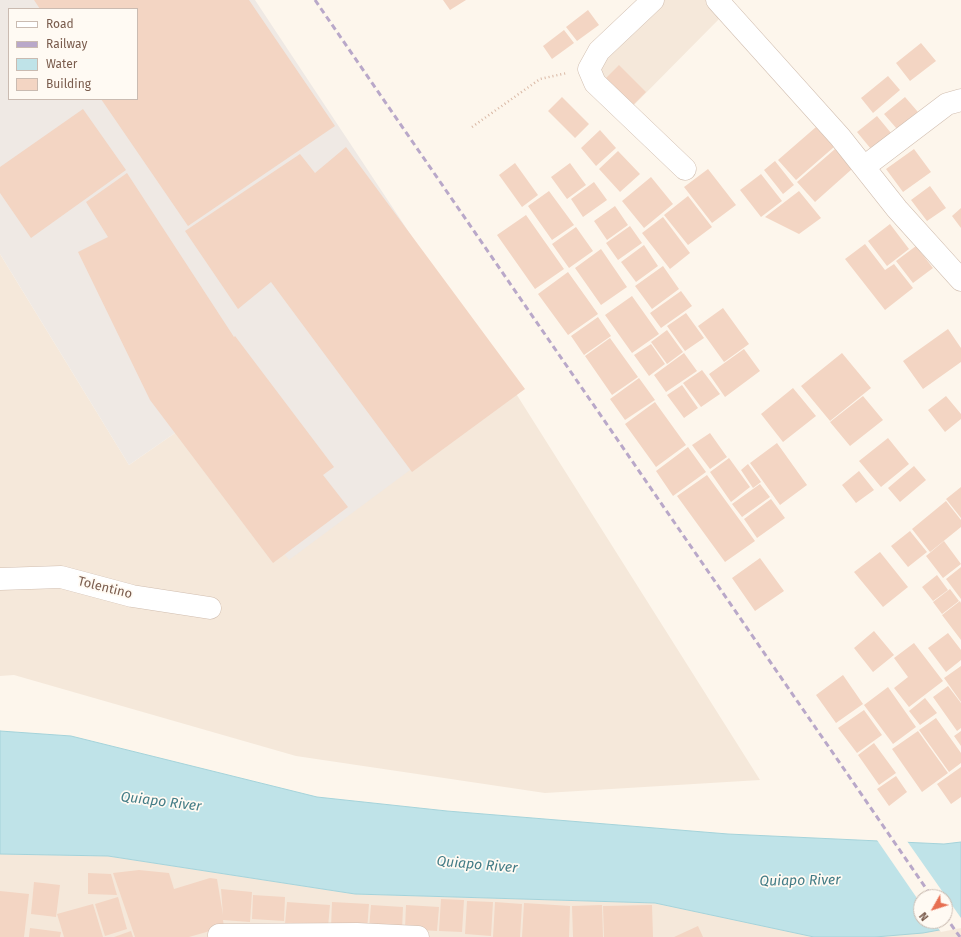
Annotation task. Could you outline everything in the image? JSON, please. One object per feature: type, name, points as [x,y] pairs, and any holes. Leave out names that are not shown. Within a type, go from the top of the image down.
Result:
[{"type":"street","points":[[653,0],[599,51],[589,69],[595,83],[685,169]]},
{"type":"street","points":[[717,0],[840,137],[897,209],[961,280]]},
{"type":"street","points":[[864,167],[947,104],[961,100]]},
{"type":"street","name":"Tolentino","points":[[0,579],[61,577],[132,596],[210,608]]},
{"type":"street","points":[[220,936],[357,934],[418,937]]},
{"type":"path","points":[[472,127],[540,79],[589,69]]},
{"type":"shaded area","points":[[0,0],[255,0],[515,392],[289,560],[185,426],[129,465],[0,254]]},
{"type":"shaded area","points":[[664,0],[707,0],[722,16],[631,108],[600,76],[600,64]]},
{"type":"shaded area","points":[[0,254],[129,465],[185,426],[515,392],[760,780],[545,793],[296,756],[14,675],[0,676]]},
{"type":"shaded area","points":[[0,854],[108,856],[355,894],[655,903],[814,937],[0,937]]},
{"type":"shaded area","points":[[961,920],[961,937],[853,937],[913,928],[913,929],[953,929],[953,921]]},
{"type":"water","name":"Quiapo River","points":[[0,731],[71,736],[317,797],[447,811],[728,834],[944,844],[961,842],[961,926],[953,927],[953,889],[913,889],[913,929],[945,929],[923,933],[875,937],[814,937],[655,903],[355,894],[108,856],[0,854]]},
{"type":"pier","points":[[877,840],[907,841],[941,889],[913,889],[913,892]]},
{"type":"pier","points":[[953,907],[961,918],[961,928],[941,932],[939,929],[953,929]]},
{"type":"building","points":[[34,0],[249,0],[335,126],[188,226],[102,100],[138,100],[138,8],[39,8]]},
{"type":"building","points":[[443,0],[466,0],[450,10]]},
{"type":"building","points":[[588,10],[599,25],[577,41],[566,27]]},
{"type":"building","points":[[564,30],[574,43],[552,59],[543,46]]},
{"type":"building","points":[[921,43],[936,61],[910,81],[896,63]]},
{"type":"building","points":[[619,65],[646,92],[631,107],[604,80]]},
{"type":"building","points":[[888,76],[900,90],[873,113],[861,98]]},
{"type":"building","points":[[562,97],[589,124],[575,138],[548,111]]},
{"type":"building","points":[[905,97],[918,112],[897,129],[884,114]]},
{"type":"building","points":[[83,109],[126,170],[31,238],[0,193],[0,167]]},
{"type":"building","points":[[877,116],[891,133],[871,149],[857,132]]},
{"type":"building","points":[[816,127],[834,147],[796,180],[778,160]]},
{"type":"building","points":[[600,130],[616,148],[596,166],[581,148]]},
{"type":"building","points":[[346,147],[525,389],[412,472],[271,282],[238,309],[185,231],[300,154],[315,173]]},
{"type":"building","points":[[835,149],[852,169],[815,202],[797,182]]},
{"type":"building","points":[[914,149],[931,172],[903,192],[886,169]]},
{"type":"building","points":[[618,151],[640,174],[620,192],[599,169]]},
{"type":"building","points":[[775,161],[794,185],[783,194],[764,170]]},
{"type":"building","points":[[515,163],[538,195],[522,207],[499,175]]},
{"type":"building","points":[[570,163],[586,185],[567,199],[551,177]]},
{"type":"building","points":[[708,169],[736,205],[712,223],[684,187]]},
{"type":"building","points":[[127,173],[234,337],[235,336],[334,467],[323,475],[348,507],[273,563],[150,400],[78,252],[108,237],[86,202]]},
{"type":"building","points":[[761,174],[782,201],[761,217],[740,190]]},
{"type":"building","points":[[651,177],[673,204],[644,228],[622,201]]},
{"type":"building","points":[[594,182],[607,200],[583,217],[571,199]]},
{"type":"building","points":[[930,186],[946,208],[927,221],[911,200]]},
{"type":"building","points":[[549,191],[574,225],[552,240],[528,206]]},
{"type":"building","points":[[799,191],[821,218],[799,234],[765,217]]},
{"type":"building","points":[[688,196],[712,227],[688,245],[664,215]]},
{"type":"building","points":[[615,206],[628,225],[607,240],[594,221]]},
{"type":"building","points":[[961,208],[961,228],[952,216]]},
{"type":"building","points":[[526,215],[564,269],[535,289],[497,235]]},
{"type":"building","points":[[663,217],[690,253],[670,269],[642,233]]},
{"type":"building","points":[[890,224],[909,249],[887,266],[868,241]]},
{"type":"building","points":[[630,226],[642,243],[618,260],[606,243]]},
{"type":"building","points":[[576,227],[593,251],[569,268],[552,244]]},
{"type":"building","points":[[865,244],[885,270],[894,264],[913,288],[885,310],[845,259]]},
{"type":"building","points":[[644,245],[658,266],[636,282],[621,262]]},
{"type":"building","points":[[916,246],[933,268],[913,283],[896,261]]},
{"type":"building","points":[[601,249],[627,287],[601,305],[575,268]]},
{"type":"building","points":[[663,266],[679,289],[652,309],[635,286]]},
{"type":"building","points":[[568,272],[598,314],[568,335],[538,294]]},
{"type":"building","points":[[681,291],[692,306],[661,328],[650,313]]},
{"type":"building","points":[[632,296],[659,334],[632,353],[605,315]]},
{"type":"building","points":[[723,308],[749,344],[724,362],[698,326]]},
{"type":"building","points":[[686,313],[704,338],[685,351],[667,326]]},
{"type":"building","points":[[598,317],[611,336],[584,355],[571,336]]},
{"type":"building","points":[[948,329],[961,348],[961,362],[923,389],[903,361]]},
{"type":"building","points":[[667,330],[683,352],[667,364],[651,342]]},
{"type":"building","points":[[610,338],[638,377],[612,395],[585,356]]},
{"type":"building","points":[[651,344],[665,364],[649,376],[634,355]]},
{"type":"building","points":[[744,349],[760,371],[725,397],[709,374]]},
{"type":"building","points":[[684,353],[697,371],[666,392],[654,375]]},
{"type":"building","points":[[842,353],[871,388],[830,421],[801,386]]},
{"type":"building","points":[[702,370],[720,394],[701,407],[683,383]]},
{"type":"building","points":[[639,378],[655,400],[625,420],[610,399]]},
{"type":"building","points":[[682,385],[698,408],[684,418],[667,395]]},
{"type":"building","points":[[793,388],[816,416],[783,442],[761,414]]},
{"type":"building","points":[[863,396],[883,420],[850,446],[830,422]]},
{"type":"building","points":[[946,396],[961,414],[961,419],[945,432],[928,410]]},
{"type":"building","points":[[655,402],[686,445],[656,467],[625,424]]},
{"type":"building","points":[[710,433],[727,457],[710,469],[692,445]]},
{"type":"building","points":[[888,438],[909,464],[881,487],[859,461]]},
{"type":"building","points":[[777,443],[807,485],[780,505],[750,463]]},
{"type":"building","points":[[688,447],[706,472],[673,496],[656,471]]},
{"type":"building","points":[[729,458],[750,487],[731,502],[710,472]]},
{"type":"building","points":[[748,464],[761,482],[753,488],[741,470]]},
{"type":"building","points":[[914,466],[926,480],[900,502],[888,488]]},
{"type":"building","points":[[859,471],[874,490],[856,503],[842,485]]},
{"type":"building","points":[[707,475],[755,541],[725,562],[677,496]]},
{"type":"building","points":[[760,484],[770,497],[742,517],[732,504]]},
{"type":"building","points":[[961,487],[961,518],[946,499]]},
{"type":"building","points":[[771,499],[785,518],[757,538],[744,519]]},
{"type":"building","points":[[946,501],[961,520],[961,527],[930,552],[912,529]]},
{"type":"building","points":[[910,531],[927,552],[908,567],[891,546]]},
{"type":"building","points":[[944,541],[961,564],[943,578],[926,556]]},
{"type":"building","points":[[880,552],[908,587],[883,607],[854,572]]},
{"type":"building","points":[[760,558],[784,591],[755,611],[732,578]]},
{"type":"building","points":[[961,567],[961,599],[946,579]]},
{"type":"building","points":[[937,575],[948,590],[933,601],[922,587]]},
{"type":"building","points":[[950,589],[959,601],[942,614],[933,602]]},
{"type":"building","points":[[960,601],[961,603],[961,640],[942,615]]},
{"type":"building","points":[[874,631],[894,655],[873,672],[854,648]]},
{"type":"building","points":[[948,633],[961,650],[961,660],[946,672],[928,648]]},
{"type":"building","points":[[914,643],[943,681],[909,707],[894,688],[908,677],[894,658]]},
{"type":"building","points":[[961,666],[961,702],[944,678]]},
{"type":"building","points":[[843,675],[863,704],[836,723],[816,695]]},
{"type":"building","points":[[948,686],[961,703],[961,728],[957,731],[933,697]]},
{"type":"building","points":[[888,687],[916,727],[893,744],[864,705]]},
{"type":"building","points":[[925,698],[937,713],[920,725],[909,711]]},
{"type":"building","points":[[864,710],[882,735],[857,753],[838,728]]},
{"type":"building","points":[[936,718],[961,753],[961,763],[949,772],[919,730]]},
{"type":"building","points":[[918,731],[948,773],[922,792],[892,749]]},
{"type":"building","points":[[961,731],[961,746],[954,736]]},
{"type":"building","points":[[874,743],[896,773],[879,785],[858,755]]},
{"type":"building","points":[[961,767],[961,797],[951,804],[937,784]]},
{"type":"building","points":[[896,776],[907,792],[889,806],[877,789]]},
{"type":"building","points":[[139,870],[169,873],[174,889],[210,878],[217,879],[223,915],[221,889],[252,892],[250,922],[223,920],[224,927],[189,937],[135,937],[113,873]]},
{"type":"building","points":[[88,873],[111,874],[117,895],[88,894]]},
{"type":"building","points":[[34,882],[60,885],[56,917],[31,914]]},
{"type":"building","points":[[0,891],[29,894],[24,937],[0,937]]},
{"type":"building","points":[[253,895],[285,897],[284,921],[252,919]]},
{"type":"building","points":[[118,897],[127,929],[105,936],[95,904]]},
{"type":"building","points":[[441,899],[464,900],[462,932],[439,931]]},
{"type":"building","points":[[467,901],[493,902],[491,936],[465,934]]},
{"type":"building","points":[[287,902],[330,905],[328,927],[285,924]]},
{"type":"building","points":[[332,902],[369,904],[367,931],[331,928]]},
{"type":"building","points":[[495,902],[522,904],[520,937],[493,937]]},
{"type":"building","points":[[524,903],[570,906],[569,937],[522,937]]},
{"type":"building","points":[[93,904],[103,937],[64,937],[57,914]]},
{"type":"building","points":[[371,905],[403,907],[402,930],[369,928]]},
{"type":"building","points":[[406,905],[439,907],[437,931],[405,929]]},
{"type":"building","points":[[602,905],[603,937],[573,937],[572,906]]},
{"type":"building","points":[[652,905],[653,937],[604,937],[603,906]]},
{"type":"building","points":[[698,926],[703,937],[674,937]]},
{"type":"building","points":[[30,928],[61,932],[60,937],[29,937]]},
{"type":"building","points":[[131,931],[133,937],[114,937]]},
{"type":"railway","points":[[315,0],[926,889]]},
{"type":"railway","points":[[953,927],[960,937]]}]
